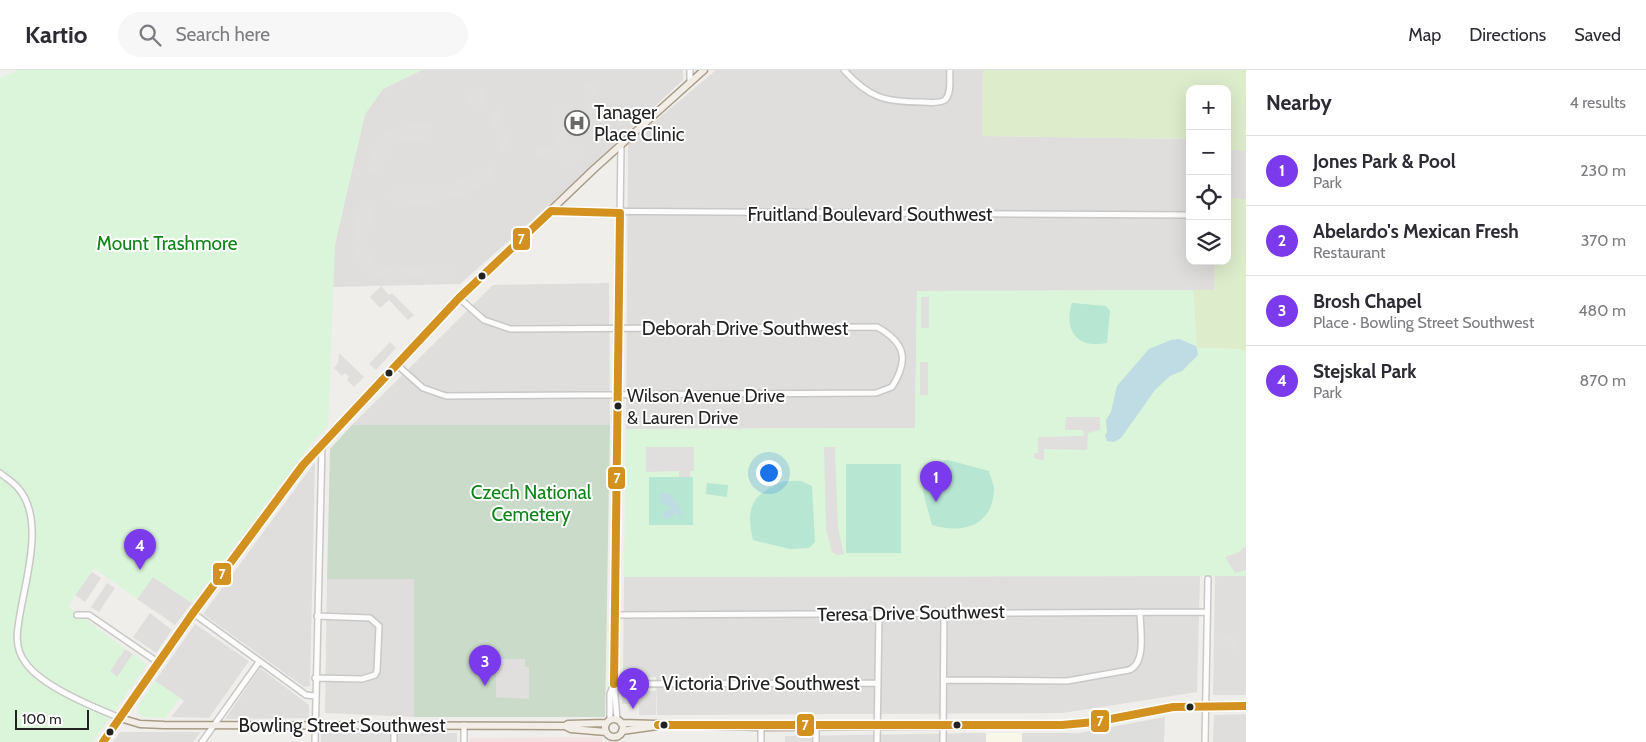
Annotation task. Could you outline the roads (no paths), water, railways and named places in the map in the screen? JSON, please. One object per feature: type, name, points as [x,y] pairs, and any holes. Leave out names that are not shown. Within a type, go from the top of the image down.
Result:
[{"type":"main road","points":[[103,742],[193,613],[303,465],[459,298],[621,144],[704,70]]},
{"type":"main road","points":[[658,725],[618,736],[619,721],[658,725],[761,727],[1070,725],[1160,709],[1246,706]]},
{"type":"main road","name":"Bowling Street Southwest","points":[[120,718],[148,725],[565,726],[568,724],[619,721]]},
{"type":"main road","points":[[608,721],[608,736]]},
{"type":"main road","name":"Bowling Street Southwest","points":[[565,726],[571,729],[608,736],[618,736]]},
{"type":"street","points":[[690,70],[690,83]]},
{"type":"street","points":[[844,70],[860,87],[881,99],[898,102],[939,102],[946,99],[949,92],[950,70]]},
{"type":"street","points":[[619,721],[614,684],[621,144]]},
{"type":"street","name":"Fruitland Boulevard Southwest","points":[[551,211],[620,213],[1186,215]]},
{"type":"street","name":"Deborah Drive Southwest","points":[[459,298],[478,316],[503,328],[877,327],[889,334],[898,343],[902,360],[900,373],[892,387],[876,393],[618,396]]},
{"type":"street","points":[[396,364],[423,388],[446,396],[618,396]]},
{"type":"street","points":[[315,742],[322,445]]},
{"type":"street","points":[[0,473],[18,488],[28,507],[32,527],[31,546],[17,632],[19,651],[26,664],[33,671],[68,695],[120,718]]},
{"type":"street","points":[[1205,742],[1208,579]]},
{"type":"street","points":[[943,742],[944,612]]},
{"type":"street","points":[[944,680],[1067,681],[1129,670],[1136,666],[1140,659],[1140,612]]},
{"type":"street","name":"Teresa Drive Southwest","points":[[615,615],[1207,612]]},
{"type":"street","points":[[193,613],[306,695],[315,696]]},
{"type":"street","points":[[77,615],[89,615],[158,663]]},
{"type":"street","points":[[877,742],[879,615]]},
{"type":"street","points":[[316,678],[362,679],[375,676],[378,671],[379,626],[370,618],[317,616]]},
{"type":"street","points":[[202,742],[259,662]]},
{"type":"street","name":"Victoria Drive Southwest","points":[[614,684],[878,683]]},
{"type":"street","points":[[608,721],[610,694],[614,684]]},
{"type":"street","points":[[464,725],[464,742]]},
{"type":"street","points":[[394,726],[394,742]]},
{"type":"street","points":[[816,726],[816,742]]},
{"type":"street","points":[[760,742],[761,727]]},
{"type":"water","points":[[1179,339],[1196,346],[1197,356],[1182,371],[1170,376],[1155,390],[1121,438],[1114,442],[1107,441],[1105,435],[1107,432],[1106,420],[1111,412],[1117,386],[1149,349],[1171,340]]},
{"type":"water","points":[[663,493],[671,495],[683,514],[680,517],[676,512],[666,520],[662,515],[672,507],[662,503],[660,495]]},
{"type":"place","name":"Tanager Place Clinic","points":[[577,123]]},
{"type":"place","name":"Wilson Avenue Drive & Lauren Drive","points":[[618,406]]},
{"type":"place","name":"Jones Park & Pool","points":[[936,502]]},
{"type":"place","name":"Stejskal Park","points":[[140,570]]},
{"type":"place","name":"Brosh Chapel","points":[[485,686]]},
{"type":"place","name":"Abelardo's Mexican Fresh","points":[[633,709]]},
{"type":"park label","name":"Mount Trashmore","points":[[167,243]]},
{"type":"park label","name":"Czech National Cemetery","points":[[531,503]]}]
